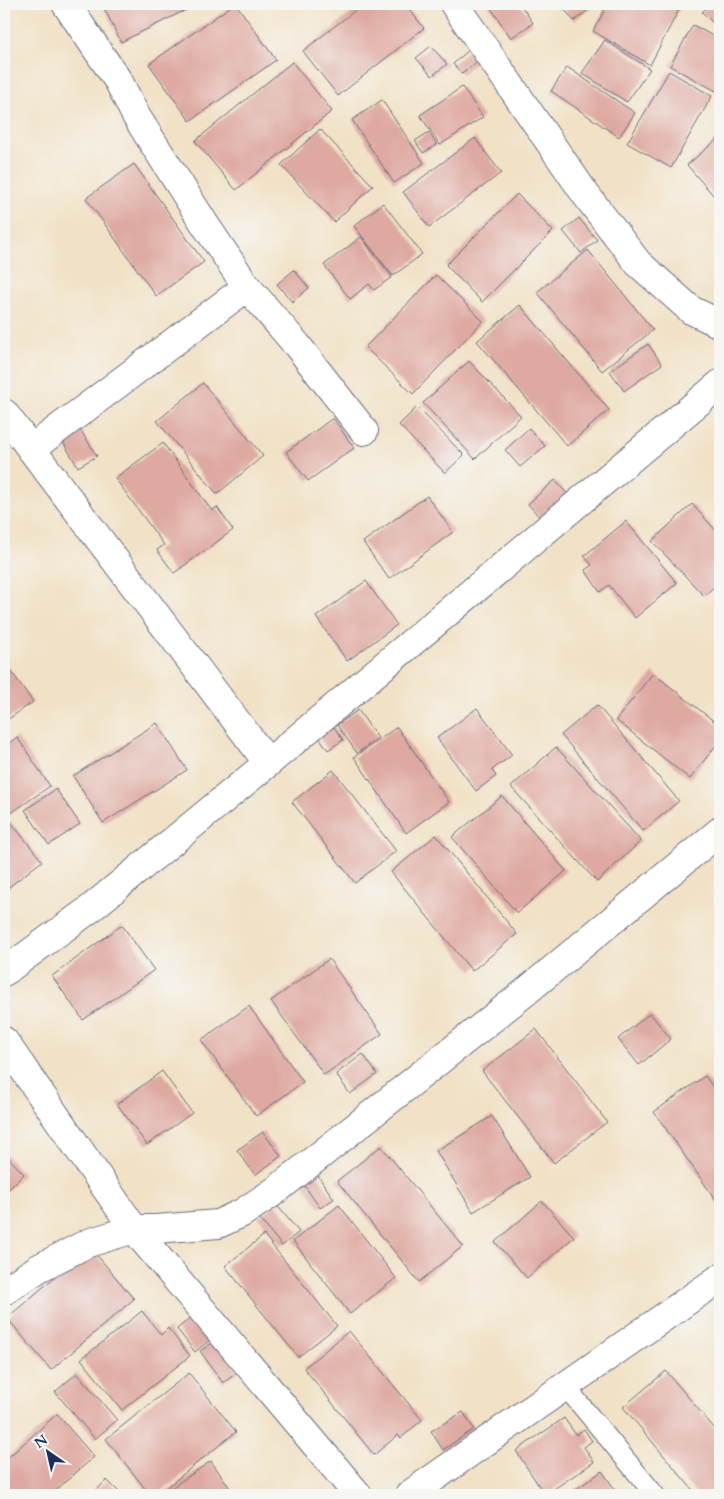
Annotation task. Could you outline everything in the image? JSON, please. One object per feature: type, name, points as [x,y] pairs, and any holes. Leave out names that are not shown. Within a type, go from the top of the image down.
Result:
[{"type":"street","points":[[66,4],[119,82],[136,116],[247,287],[297,345],[364,431]]},
{"type":"street","points":[[454,4],[586,195],[638,263],[691,310],[720,324]]},
{"type":"street","points":[[31,449],[247,287]]},
{"type":"street","points":[[4,972],[90,909],[268,763],[720,384]]},
{"type":"street","points":[[4,413],[268,763]]},
{"type":"street","points":[[4,1291],[38,1268],[88,1243],[134,1229],[218,1224],[242,1213],[275,1191],[523,994],[720,832]]},
{"type":"street","points":[[4,1042],[134,1229],[358,1495]]},
{"type":"street","points":[[409,1495],[720,1278]]},
{"type":"lane","points":[[565,1386],[655,1495]]},
{"type":"building","points":[[102,4],[198,4],[121,42]]},
{"type":"building","points":[[236,4],[276,60],[190,121],[149,64]]},
{"type":"building","points":[[363,4],[405,4],[424,28],[338,96],[303,51]]},
{"type":"building","points":[[488,4],[520,4],[533,23],[511,38]]},
{"type":"building","points":[[560,4],[596,4],[574,21]]},
{"type":"building","points":[[608,4],[682,4],[650,65],[593,31]]},
{"type":"building","points":[[710,4],[720,4],[720,30],[702,12]]},
{"type":"building","points":[[693,25],[720,40],[720,84],[716,91],[670,66]]},
{"type":"building","points":[[605,40],[650,69],[627,102],[582,73]]},
{"type":"building","points":[[431,46],[447,64],[432,76],[416,58]]},
{"type":"building","points":[[470,49],[479,60],[462,74],[453,64]]},
{"type":"building","points":[[292,62],[332,111],[236,190],[195,141]]},
{"type":"building","points":[[567,67],[635,113],[619,137],[551,91]]},
{"type":"building","points":[[669,71],[712,96],[671,168],[627,143]]},
{"type":"building","points":[[462,87],[483,117],[440,145],[420,115]]},
{"type":"building","points":[[382,100],[424,163],[394,183],[352,120]]},
{"type":"building","points":[[320,129],[373,186],[334,222],[281,165]]},
{"type":"building","points":[[429,132],[437,145],[423,153],[415,141]]},
{"type":"building","points":[[720,137],[720,203],[687,165]]},
{"type":"building","points":[[475,138],[501,173],[429,227],[403,192]]},
{"type":"building","points":[[134,164],[204,262],[156,296],[86,198]]},
{"type":"building","points":[[517,194],[553,231],[482,302],[446,265]]},
{"type":"building","points":[[383,203],[422,254],[393,276],[354,226]]},
{"type":"building","points":[[579,218],[597,240],[581,253],[563,231]]},
{"type":"building","points":[[361,237],[392,277],[374,290],[369,284],[350,299],[324,265]]},
{"type":"building","points":[[588,250],[653,330],[602,371],[537,292]]},
{"type":"building","points":[[294,270],[309,288],[292,302],[277,284]]},
{"type":"building","points":[[436,275],[483,321],[413,394],[365,347]]},
{"type":"building","points":[[520,305],[609,410],[567,446],[477,341]]},
{"type":"building","points":[[648,344],[662,364],[624,391],[610,371]]},
{"type":"building","points":[[469,361],[521,416],[475,459],[423,403]]},
{"type":"building","points":[[203,383],[263,456],[217,494],[157,421]]},
{"type":"building","points":[[417,407],[464,455],[445,473],[399,425]]},
{"type":"building","points":[[333,418],[354,448],[308,481],[286,452]]},
{"type":"building","points":[[78,426],[97,456],[78,467],[60,437]]},
{"type":"building","points":[[529,428],[545,446],[520,467],[505,450]]},
{"type":"building","points":[[163,443],[212,511],[217,507],[233,530],[174,573],[157,550],[164,545],[115,478]]},
{"type":"building","points":[[555,480],[570,497],[543,521],[528,504]]},
{"type":"building","points":[[427,496],[453,532],[389,579],[363,542]]},
{"type":"building","points":[[692,504],[720,535],[720,581],[704,596],[652,541]]},
{"type":"building","points":[[626,521],[677,583],[635,618],[609,585],[600,592],[585,570],[592,565],[584,556]]},
{"type":"building","points":[[366,581],[397,625],[347,661],[316,617]]},
{"type":"building","points":[[4,661],[33,702],[4,722]]},
{"type":"building","points":[[653,673],[720,726],[720,740],[690,779],[616,720]]},
{"type":"building","points":[[597,705],[679,801],[643,831],[561,735]]},
{"type":"building","points":[[477,708],[512,755],[492,770],[496,776],[476,791],[437,738]]},
{"type":"building","points":[[358,710],[378,738],[357,753],[337,725]]},
{"type":"building","points":[[157,723],[187,770],[103,823],[73,776]]},
{"type":"building","points":[[334,727],[343,740],[328,750],[319,737]]},
{"type":"building","points":[[397,727],[449,802],[406,833],[354,757]]},
{"type":"building","points":[[17,737],[50,786],[4,818],[4,747]]},
{"type":"building","points":[[556,747],[641,841],[597,882],[511,787]]},
{"type":"building","points":[[333,770],[396,851],[355,883],[292,802]]},
{"type":"building","points":[[56,789],[80,824],[49,845],[25,810]]},
{"type":"building","points":[[502,796],[566,871],[517,913],[452,837]]},
{"type":"building","points":[[10,821],[42,861],[4,891],[4,826]]},
{"type":"building","points":[[436,835],[517,934],[472,971],[391,872]]},
{"type":"building","points":[[122,925],[154,970],[83,1020],[52,976]]},
{"type":"building","points":[[329,959],[382,1034],[324,1075],[271,1001]]},
{"type":"building","points":[[249,1006],[303,1082],[256,1116],[201,1040]]},
{"type":"building","points":[[650,1013],[671,1039],[639,1065],[618,1039]]},
{"type":"building","points":[[536,1029],[607,1122],[554,1163],[482,1071]]},
{"type":"building","points":[[363,1054],[377,1074],[350,1094],[336,1074]]},
{"type":"building","points":[[162,1071],[192,1113],[147,1145],[117,1104]]},
{"type":"building","points":[[705,1076],[720,1097],[720,1206],[654,1112]]},
{"type":"building","points":[[492,1116],[530,1177],[473,1212],[436,1151]]},
{"type":"building","points":[[263,1132],[281,1156],[255,1175],[237,1150]]},
{"type":"building","points":[[381,1146],[463,1246],[419,1282],[337,1181]]},
{"type":"building","points":[[4,1153],[24,1174],[4,1194]]},
{"type":"building","points":[[316,1173],[334,1199],[320,1208],[302,1182]]},
{"type":"building","points":[[542,1201],[574,1237],[527,1278],[495,1242]]},
{"type":"building","points":[[276,1204],[299,1232],[282,1246],[259,1218]]},
{"type":"building","points":[[339,1205],[396,1278],[350,1314],[293,1241]]},
{"type":"building","points":[[264,1235],[337,1326],[298,1357],[225,1266]]},
{"type":"building","points":[[90,1247],[134,1299],[51,1370],[7,1318]]},
{"type":"building","points":[[142,1311],[161,1335],[168,1328],[190,1356],[122,1410],[81,1359]]},
{"type":"building","points":[[196,1313],[215,1336],[195,1352],[177,1329]]},
{"type":"building","points":[[349,1331],[422,1420],[401,1438],[398,1435],[374,1455],[304,1368]]},
{"type":"building","points":[[216,1340],[238,1372],[223,1383],[200,1351]]},
{"type":"building","points":[[666,1371],[720,1435],[720,1495],[697,1495],[623,1407]]},
{"type":"building","points":[[77,1373],[117,1420],[95,1439],[55,1392]]},
{"type":"building","points":[[189,1373],[236,1432],[157,1495],[150,1495],[106,1439]]},
{"type":"building","points":[[463,1412],[474,1429],[443,1450],[431,1431]]},
{"type":"building","points":[[57,1414],[94,1457],[50,1495],[4,1495],[4,1461]]},
{"type":"building","points":[[564,1418],[576,1435],[584,1429],[592,1441],[584,1447],[594,1462],[545,1495],[516,1451]]},
{"type":"building","points":[[211,1461],[232,1491],[226,1495],[161,1495]]},
{"type":"building","points":[[602,1471],[619,1495],[568,1495]]},
{"type":"building","points":[[107,1480],[122,1495],[91,1495]]}]
